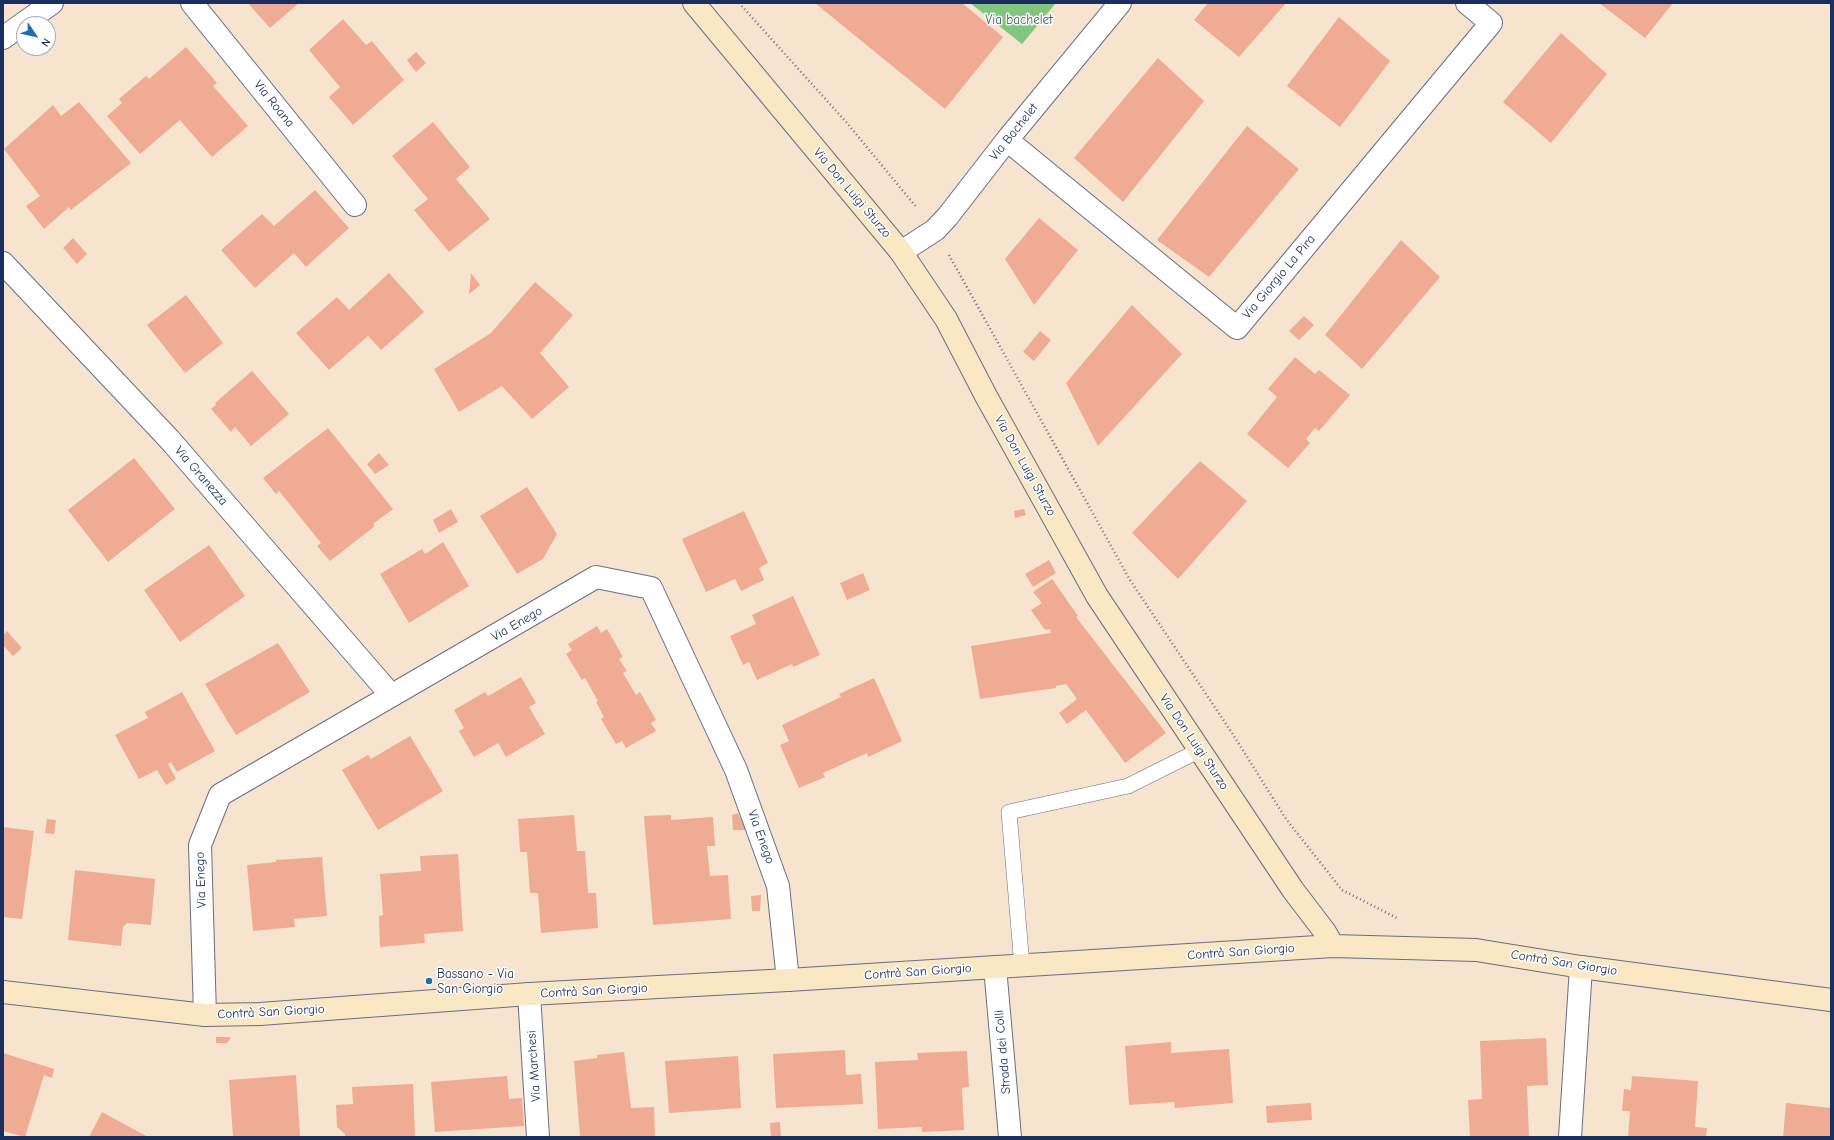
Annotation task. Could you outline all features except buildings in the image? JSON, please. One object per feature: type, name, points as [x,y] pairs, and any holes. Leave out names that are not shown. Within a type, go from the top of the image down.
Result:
[{"type":"street","points":[[3,38],[52,3]]},
{"type":"street","name":"Via Roana","points":[[192,3],[356,206]]},
{"type":"street","name":"Via Don Luigi Sturzo","points":[[694,3],[901,252],[946,319],[986,396],[1097,596],[1293,890],[1325,932],[1333,946]]},
{"type":"street","name":"Via Bachelet","points":[[901,252],[935,230],[948,216],[1007,140],[1120,3]]},
{"type":"street","name":"Via Giorgio La Pira","points":[[1007,140],[1237,328],[1491,23],[1467,3]]},
{"type":"street","name":"Via Granezza","points":[[3,263],[170,440],[391,695]]},
{"type":"street","name":"Via Enego","points":[[205,1015],[200,845],[220,795],[596,577],[651,588],[736,770],[778,886],[788,980]]},
{"type":"street","name":"Contrà San Giorgio","points":[[3,992],[205,1015],[260,1014],[529,994],[788,980],[1333,946],[1476,950],[1581,967],[1831,1000]]},
{"type":"street","name":"Strada dei Colli","points":[[995,967],[1010,1137]]},
{"type":"street","points":[[1570,1137],[1581,967]]},
{"type":"street","name":"Via Marchesi","points":[[529,994],[538,1137]]},
{"type":"lane","points":[[1022,966],[1009,812],[1128,786],[1200,750]]},
{"type":"path","points":[[739,3],[847,123],[935,230],[1130,580],[1234,736],[1286,819],[1342,890],[1397,918],[1394,947]]},
{"type":"green space","name":"Via bachelet","points":[[970,3],[1056,3],[1022,44]]},
{"type":"place","name":"Bassano - Via San Giorgio","points":[[429,981]]}]
